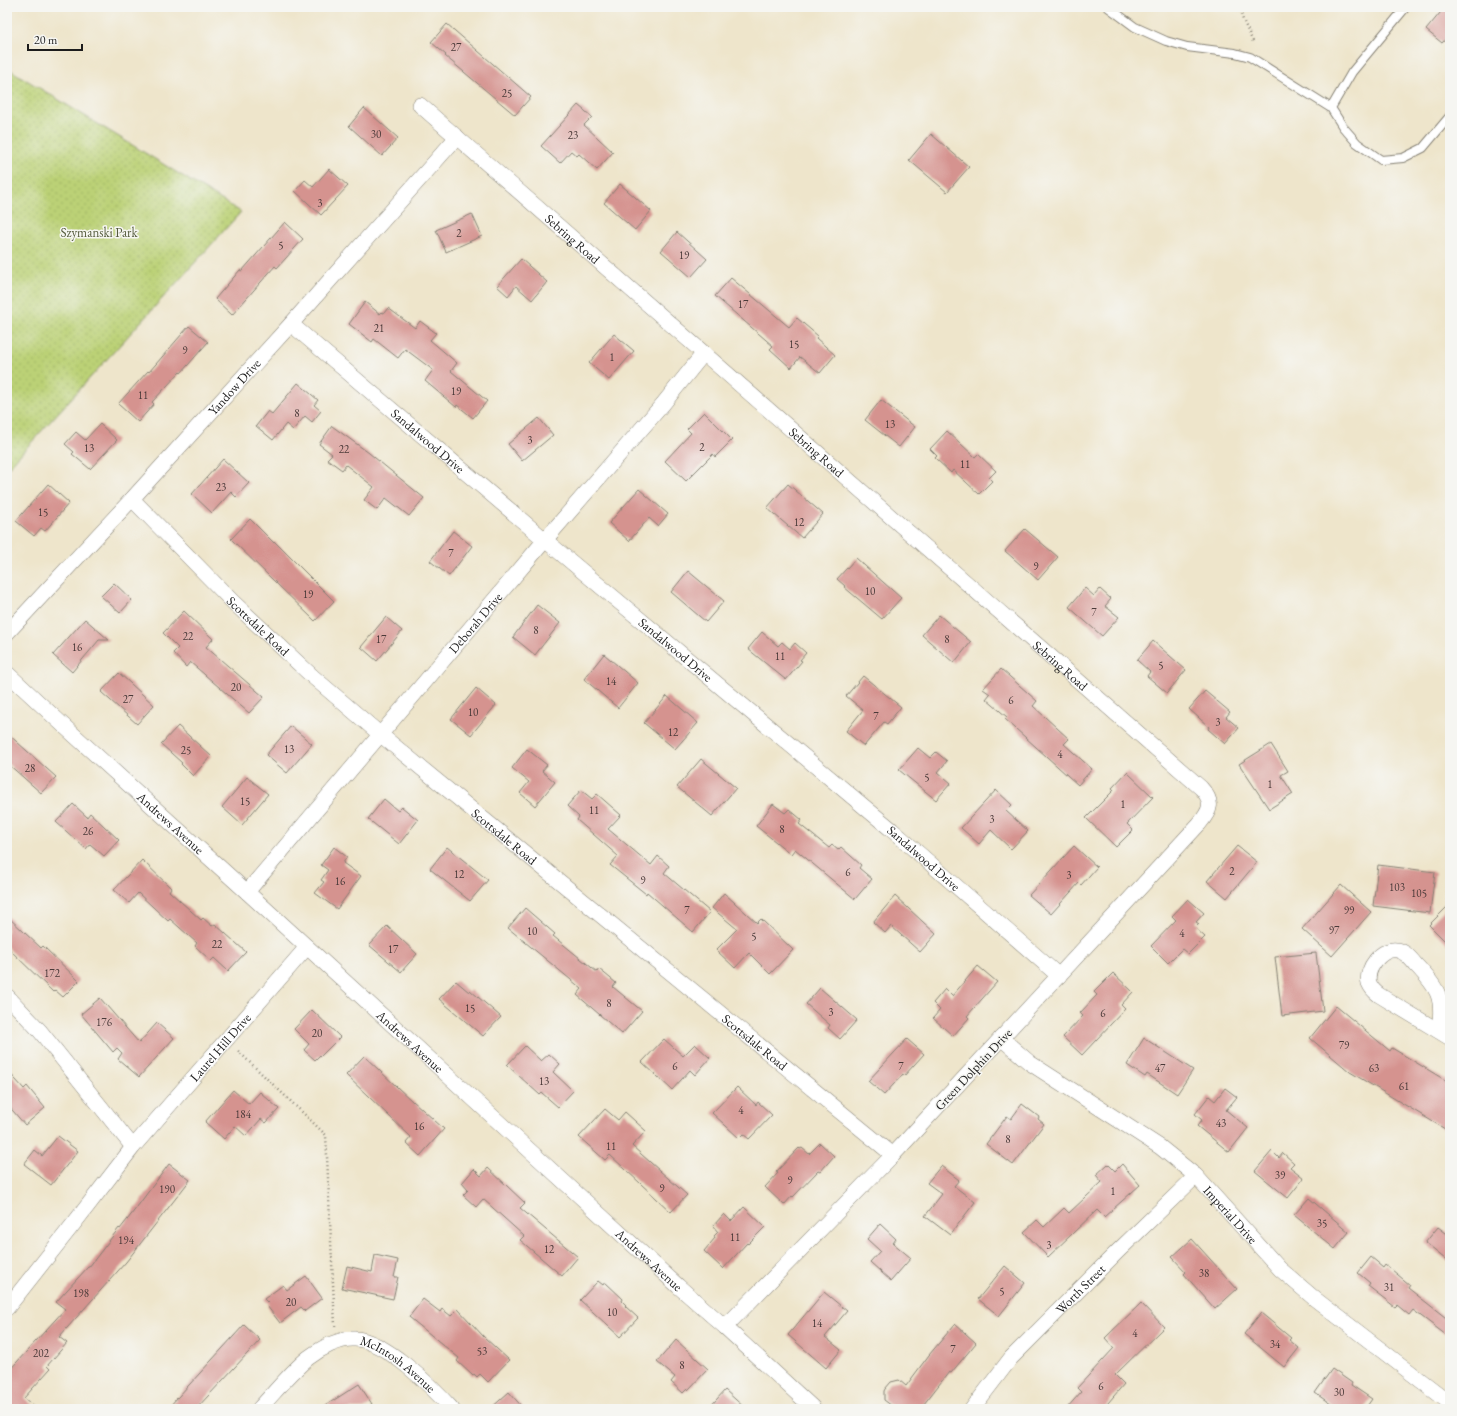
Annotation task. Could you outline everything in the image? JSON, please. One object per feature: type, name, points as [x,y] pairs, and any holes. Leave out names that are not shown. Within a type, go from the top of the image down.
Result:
[{"type":"street","name":"Sebring Road","points":[[420,104],[1201,788],[1208,797],[1210,803]]},
{"type":"street","name":"Yandow Drive","points":[[7,633],[132,499],[291,324],[457,137]]},
{"type":"street","name":"Sandalwood Drive","points":[[291,324],[545,540],[886,825],[1059,976]]},
{"type":"street","name":"Deborah Drive","points":[[247,892],[381,736],[545,540],[663,404],[704,353]]},
{"type":"street","name":"Scottsdale Road","points":[[132,499],[233,602],[312,676],[381,736],[893,1155]]},
{"type":"street","name":"Andrews Avenue","points":[[7,673],[814,1409]]},
{"type":"street","name":"Green Dolphin Drive","points":[[725,1327],[893,1155],[1002,1038],[1199,824],[1209,810],[1210,803]]},
{"type":"street","name":"Laurel Hill Drive","points":[[7,1308],[76,1222],[133,1147],[307,947]]},
{"type":"street","points":[[1396,949],[1402,951],[1432,982],[1438,992],[1441,1005],[1444,1034],[1379,995],[1372,988],[1369,983],[1369,972],[1373,964],[1384,953],[1396,949]]},
{"type":"street","points":[[7,996],[40,1031],[133,1147]]},
{"type":"street","name":"Imperial Drive","points":[[1002,1038],[1030,1062],[1148,1139],[1196,1176],[1280,1268],[1315,1299],[1450,1403]]},
{"type":"street","name":"Worth Street","points":[[972,1409],[1011,1358],[1118,1251],[1196,1176]]},
{"type":"street","name":"McIntosh Avenue","points":[[259,1409],[308,1358],[327,1346],[354,1339],[374,1343],[389,1351],[452,1409]]},
{"type":"lane","points":[[1108,7],[1135,27],[1166,41],[1187,47],[1235,53],[1250,57],[1330,108],[1343,127],[1357,143],[1381,160],[1403,158],[1423,148],[1450,116]]},
{"type":"lane","points":[[1330,108],[1352,72],[1406,7]]},
{"type":"path","points":[[1239,7],[1243,20],[1258,48]]},
{"type":"path","points":[[226,1040],[326,1135],[336,1343]]},
{"type":"green space","name":"Szymanski Park","points":[[7,68],[241,212],[7,469]]},
{"type":"building","points":[[1445,7],[1450,7],[1450,34],[1442,43],[1426,30]]},
{"type":"building","points":[[447,24],[531,97],[515,115],[445,56],[446,55],[431,42]]},
{"type":"building","points":[[578,105],[592,117],[584,125],[613,152],[597,170],[579,154],[577,156],[571,151],[560,163],[541,146]]},
{"type":"building","points":[[364,108],[398,138],[382,156],[349,126]]},
{"type":"building","points":[[931,134],[969,167],[947,192],[909,160]]},
{"type":"building","points":[[329,169],[348,186],[321,215],[295,191],[305,180],[313,187]]},
{"type":"building","points":[[620,184],[651,211],[635,230],[604,203]]},
{"type":"building","points":[[472,214],[482,236],[446,252],[436,230]]},
{"type":"building","points":[[285,222],[303,239],[277,268],[275,266],[232,315],[215,299]]},
{"type":"building","points":[[677,232],[707,259],[691,277],[661,251]]},
{"type":"building","points":[[521,259],[547,282],[532,300],[516,286],[508,296],[497,286]]},
{"type":"building","points":[[731,278],[789,327],[797,318],[818,336],[816,338],[835,355],[820,373],[800,357],[791,368],[770,349],[773,346],[715,296]]},
{"type":"building","points":[[365,302],[380,314],[382,312],[384,313],[388,308],[415,328],[420,321],[436,333],[430,340],[457,363],[451,371],[487,401],[473,418],[457,405],[456,407],[425,381],[433,370],[405,349],[398,358],[374,339],[372,342],[349,324]]},
{"type":"building","points":[[189,326],[208,342],[181,373],[180,372],[152,402],[154,404],[138,422],[118,404],[148,371],[149,372]]},
{"type":"building","points":[[614,334],[634,351],[609,380],[589,363]]},
{"type":"building","points":[[298,383],[318,400],[314,405],[321,411],[312,422],[305,416],[293,430],[286,424],[273,440],[256,426],[268,411],[272,414]]},
{"type":"building","points":[[881,400],[915,427],[899,447],[865,420]]},
{"type":"building","points":[[704,412],[732,440],[715,457],[713,454],[686,481],[665,461],[691,433],[687,429]]},
{"type":"building","points":[[539,418],[553,435],[522,461],[508,444]]},
{"type":"building","points":[[100,424],[117,440],[90,469],[72,454],[74,452],[65,444],[76,432],[85,440]]},
{"type":"building","points":[[332,426],[369,453],[424,498],[409,516],[386,498],[377,510],[364,500],[374,487],[346,465],[342,470],[327,459],[332,454],[319,444]]},
{"type":"building","points":[[947,431],[975,457],[978,454],[996,471],[989,478],[992,481],[979,494],[953,470],[951,473],[935,458],[937,456],[930,449]]},
{"type":"building","points":[[223,459],[249,483],[236,497],[231,492],[212,513],[192,494]]},
{"type":"building","points":[[48,484],[69,503],[45,531],[41,528],[34,536],[16,521]]},
{"type":"building","points":[[788,484],[823,514],[802,538],[767,508]]},
{"type":"building","points":[[639,489],[668,514],[658,526],[649,518],[629,541],[609,523]]},
{"type":"building","points":[[250,519],[334,601],[315,621],[231,539]]},
{"type":"building","points":[[1025,529],[1058,557],[1038,580],[1005,551]]},
{"type":"building","points":[[453,531],[472,546],[449,576],[430,561]]},
{"type":"building","points":[[856,558],[901,598],[882,619],[844,587],[845,586],[837,579]]},
{"type":"building","points":[[688,571],[724,601],[706,622],[671,592]]},
{"type":"building","points":[[114,583],[132,600],[120,613],[101,596]]},
{"type":"building","points":[[1085,588],[1094,596],[1100,589],[1111,599],[1105,606],[1119,617],[1102,636],[1069,607]]},
{"type":"building","points":[[537,605],[560,623],[535,655],[513,637]]},
{"type":"building","points":[[184,611],[213,639],[206,647],[264,697],[249,713],[190,662],[186,667],[173,653],[178,648],[163,633]]},
{"type":"building","points":[[939,615],[971,642],[954,663],[922,635]]},
{"type":"building","points":[[386,617],[402,631],[377,661],[361,647]]},
{"type":"building","points":[[85,619],[109,640],[99,640],[72,672],[53,655]]},
{"type":"building","points":[[762,632],[778,646],[782,642],[790,649],[795,643],[806,653],[800,660],[802,661],[786,680],[748,649]]},
{"type":"building","points":[[1153,641],[1186,670],[1167,693],[1147,676],[1150,672],[1137,660]]},
{"type":"building","points":[[604,654],[638,683],[618,708],[584,679]]},
{"type":"building","points":[[1001,669],[1037,701],[1033,706],[1069,739],[1064,744],[1092,769],[1078,785],[1005,719],[1007,717],[986,699],[990,694],[983,689]]},
{"type":"building","points":[[119,673],[154,705],[137,724],[101,692]]},
{"type":"building","points":[[863,676],[901,707],[887,724],[884,722],[864,746],[846,731],[863,710],[846,696]]},
{"type":"building","points":[[476,688],[496,705],[471,735],[451,719]]},
{"type":"building","points":[[1205,691],[1230,712],[1226,717],[1239,728],[1225,744],[1189,709]]},
{"type":"building","points":[[667,696],[698,723],[675,749],[644,723]]},
{"type":"building","points":[[178,726],[211,756],[193,776],[181,764],[182,763],[161,744]]},
{"type":"building","points":[[291,726],[312,744],[287,773],[266,755]]},
{"type":"building","points":[[7,733],[56,777],[41,793],[7,763]]},
{"type":"building","points":[[1271,744],[1288,771],[1281,775],[1293,794],[1269,809],[1239,764]]},
{"type":"building","points":[[918,748],[930,758],[936,752],[947,761],[938,772],[951,783],[936,800],[899,770]]},
{"type":"building","points":[[527,749],[547,765],[542,771],[555,782],[535,806],[520,793],[529,782],[512,768]]},
{"type":"building","points":[[701,759],[736,788],[712,816],[677,787]]},
{"type":"building","points":[[1127,772],[1153,797],[1127,824],[1133,830],[1116,847],[1086,818],[1114,790],[1112,788]]},
{"type":"building","points":[[247,777],[268,794],[242,825],[222,807]]},
{"type":"building","points":[[581,790],[592,799],[597,794],[621,815],[608,829],[651,865],[658,856],[669,866],[664,873],[710,912],[693,932],[647,892],[646,894],[610,865],[618,856],[577,820],[579,817],[567,806]]},
{"type":"building","points":[[996,790],[1012,805],[1006,811],[1028,831],[1011,849],[991,830],[979,844],[961,828]]},
{"type":"building","points":[[384,799],[398,811],[402,807],[418,820],[399,844],[368,819]]},
{"type":"building","points":[[73,804],[87,817],[90,813],[119,840],[104,856],[90,844],[86,849],[56,822]]},
{"type":"building","points":[[773,804],[785,813],[789,809],[802,820],[799,824],[829,848],[832,845],[838,850],[841,847],[861,865],[859,868],[872,879],[855,899],[795,849],[791,854],[756,826]]},
{"type":"building","points":[[1074,846],[1097,867],[1081,885],[1079,883],[1051,914],[1029,895]]},
{"type":"building","points":[[1237,846],[1257,862],[1227,898],[1207,881]]},
{"type":"building","points":[[334,847],[347,857],[343,863],[361,876],[337,909],[315,893],[324,882],[321,880],[328,870],[321,865]]},
{"type":"building","points":[[447,847],[488,880],[470,901],[430,869]]},
{"type":"building","points":[[142,860],[171,888],[169,891],[201,920],[203,918],[212,926],[215,924],[246,952],[228,971],[214,958],[211,961],[195,946],[197,943],[170,919],[168,921],[138,893],[129,903],[114,890]]},
{"type":"building","points":[[1378,865],[1435,872],[1430,913],[1373,906]]},
{"type":"building","points":[[1341,885],[1371,912],[1332,956],[1302,929]]},
{"type":"building","points":[[724,893],[757,923],[761,919],[793,950],[770,974],[749,953],[735,968],[716,950],[737,929],[712,908]]},
{"type":"building","points":[[895,896],[936,934],[920,952],[891,926],[885,933],[873,922]]},
{"type":"building","points":[[1188,899],[1204,913],[1196,922],[1199,924],[1195,928],[1205,937],[1188,954],[1182,949],[1168,963],[1151,946],[1176,920],[1172,916]]},
{"type":"building","points":[[1450,904],[1450,946],[1429,925]]},
{"type":"building","points":[[525,908],[555,934],[553,936],[597,972],[599,969],[616,983],[613,987],[642,1011],[622,1034],[577,995],[582,989],[508,928]]},
{"type":"building","points":[[7,916],[41,948],[43,946],[79,981],[63,997],[55,990],[53,992],[7,947]]},
{"type":"building","points":[[387,926],[417,954],[401,972],[369,945]]},
{"type":"building","points":[[1316,953],[1323,1011],[1282,1016],[1275,957]]},
{"type":"building","points":[[978,966],[997,982],[967,1016],[969,1018],[953,1036],[933,1018],[940,1010],[933,1003],[945,989],[952,996]]},
{"type":"building","points":[[1113,973],[1133,992],[1121,1005],[1125,1009],[1082,1055],[1063,1037],[1083,1016],[1080,1013],[1097,995],[1094,992]]},
{"type":"building","points":[[456,981],[469,992],[470,990],[501,1017],[483,1036],[439,999]]},
{"type":"building","points":[[820,988],[857,1020],[840,1039],[828,1028],[830,1025],[806,1004]]},
{"type":"building","points":[[100,998],[139,1043],[157,1023],[174,1038],[139,1077],[118,1059],[122,1053],[117,1048],[113,1052],[81,1014]]},
{"type":"building","points":[[1336,1006],[1390,1051],[1392,1048],[1450,1083],[1450,1132],[1350,1072],[1310,1038]]},
{"type":"building","points":[[312,1010],[340,1037],[315,1060],[304,1050],[309,1044],[294,1029]]},
{"type":"building","points":[[1144,1038],[1193,1070],[1177,1094],[1147,1074],[1145,1077],[1127,1065]]},
{"type":"building","points":[[664,1039],[683,1056],[695,1044],[710,1058],[695,1075],[690,1070],[672,1090],[642,1062]]},
{"type":"building","points":[[907,1039],[924,1054],[884,1095],[868,1081]]},
{"type":"building","points":[[525,1046],[541,1061],[549,1054],[560,1064],[553,1072],[573,1091],[558,1107],[542,1093],[540,1095],[507,1065]]},
{"type":"building","points":[[364,1056],[444,1129],[420,1156],[406,1143],[411,1137],[346,1075]]},
{"type":"building","points":[[7,1070],[24,1089],[27,1086],[45,1108],[25,1125],[7,1104]]},
{"type":"building","points":[[737,1087],[756,1105],[758,1102],[772,1115],[749,1139],[743,1134],[739,1138],[712,1113]]},
{"type":"building","points":[[1225,1088],[1237,1097],[1226,1110],[1248,1128],[1229,1152],[1197,1126],[1202,1120],[1195,1114],[1209,1096],[1215,1101]]},
{"type":"building","points":[[233,1090],[249,1104],[260,1092],[279,1109],[266,1123],[261,1119],[246,1136],[235,1126],[224,1139],[205,1122]]},
{"type":"building","points":[[1022,1104],[1039,1117],[1038,1119],[1044,1124],[1013,1165],[986,1144],[1007,1116],[1011,1119]]},
{"type":"building","points":[[605,1109],[618,1120],[625,1112],[646,1131],[632,1146],[687,1195],[671,1212],[610,1155],[605,1160],[579,1137]]},
{"type":"building","points":[[58,1136],[78,1151],[51,1185],[24,1164],[35,1150],[42,1156]]},
{"type":"building","points":[[820,1143],[834,1156],[820,1172],[818,1171],[784,1205],[765,1187],[778,1173],[776,1172],[799,1148],[802,1148],[809,1154]]},
{"type":"building","points":[[1272,1151],[1279,1158],[1283,1153],[1294,1163],[1290,1167],[1304,1178],[1288,1198],[1255,1171]]},
{"type":"building","points":[[169,1164],[190,1180],[126,1262],[59,1337],[67,1343],[47,1366],[50,1369],[24,1398],[37,1409],[7,1409],[7,1373],[65,1309],[56,1302],[89,1267],[131,1215]]},
{"type":"building","points":[[1108,1164],[1115,1171],[1122,1164],[1140,1185],[1104,1217],[1097,1210],[1048,1257],[1024,1232],[1037,1220],[1044,1227],[1064,1208],[1069,1213],[1102,1182],[1096,1175]]},
{"type":"building","points":[[941,1166],[959,1180],[954,1186],[975,1202],[950,1235],[925,1216],[942,1194],[927,1183]]},
{"type":"building","points":[[488,1168],[525,1203],[520,1208],[578,1257],[562,1276],[520,1240],[524,1236],[483,1199],[476,1207],[463,1195],[468,1190],[462,1183],[474,1169],[481,1176]]},
{"type":"building","points":[[1309,1198],[1349,1232],[1335,1249],[1294,1215]]},
{"type":"building","points":[[744,1207],[765,1227],[748,1244],[747,1243],[723,1269],[704,1251],[718,1232],[713,1226],[724,1214],[731,1221]]},
{"type":"building","points":[[880,1224],[896,1239],[893,1243],[911,1258],[891,1281],[870,1262],[880,1251],[867,1239]]},
{"type":"building","points":[[1438,1227],[1450,1236],[1450,1263],[1425,1243]]},
{"type":"building","points":[[1192,1239],[1237,1289],[1215,1309],[1184,1274],[1186,1272],[1172,1257]]},
{"type":"building","points":[[375,1255],[398,1260],[394,1277],[398,1277],[393,1299],[342,1288],[347,1266],[372,1272]]},
{"type":"building","points":[[1371,1257],[1383,1267],[1385,1264],[1410,1285],[1408,1288],[1450,1321],[1450,1338],[1413,1310],[1409,1315],[1397,1305],[1395,1307],[1368,1286],[1370,1283],[1358,1273]]},
{"type":"building","points":[[1005,1266],[1025,1283],[999,1316],[978,1299]]},
{"type":"building","points":[[306,1276],[322,1298],[305,1311],[301,1307],[280,1323],[267,1306],[269,1304],[264,1299],[283,1285],[287,1290]]},
{"type":"building","points":[[598,1281],[603,1285],[605,1282],[623,1299],[622,1301],[626,1305],[625,1306],[638,1318],[620,1337],[580,1300]]},
{"type":"building","points":[[824,1292],[847,1311],[825,1337],[841,1350],[826,1368],[788,1335]]},
{"type":"building","points":[[423,1299],[440,1312],[442,1309],[451,1316],[458,1309],[484,1337],[509,1360],[488,1382],[480,1374],[477,1377],[474,1374],[473,1376],[457,1361],[459,1358],[409,1317]]},
{"type":"building","points":[[1141,1303],[1164,1327],[1115,1375],[1124,1384],[1103,1409],[1066,1409],[1081,1392],[1077,1388],[1114,1348],[1105,1338]]},
{"type":"building","points":[[1261,1313],[1291,1338],[1289,1340],[1299,1348],[1284,1367],[1244,1334]]},
{"type":"building","points":[[955,1324],[976,1343],[951,1373],[949,1372],[920,1409],[896,1409],[884,1400],[884,1391],[891,1382],[899,1380],[906,1386]]},
{"type":"building","points":[[244,1325],[260,1340],[196,1409],[167,1409]]},
{"type":"building","points":[[676,1340],[708,1369],[688,1390],[687,1389],[683,1393],[671,1382],[675,1377],[657,1362]]},
{"type":"building","points":[[1332,1369],[1352,1383],[1351,1385],[1372,1399],[1365,1409],[1338,1409],[1315,1393]]},
{"type":"building","points":[[359,1384],[372,1404],[364,1409],[320,1409]]},
{"type":"building","points":[[725,1390],[746,1409],[708,1409]]},
{"type":"building","points":[[509,1392],[524,1409],[490,1409]]}]
